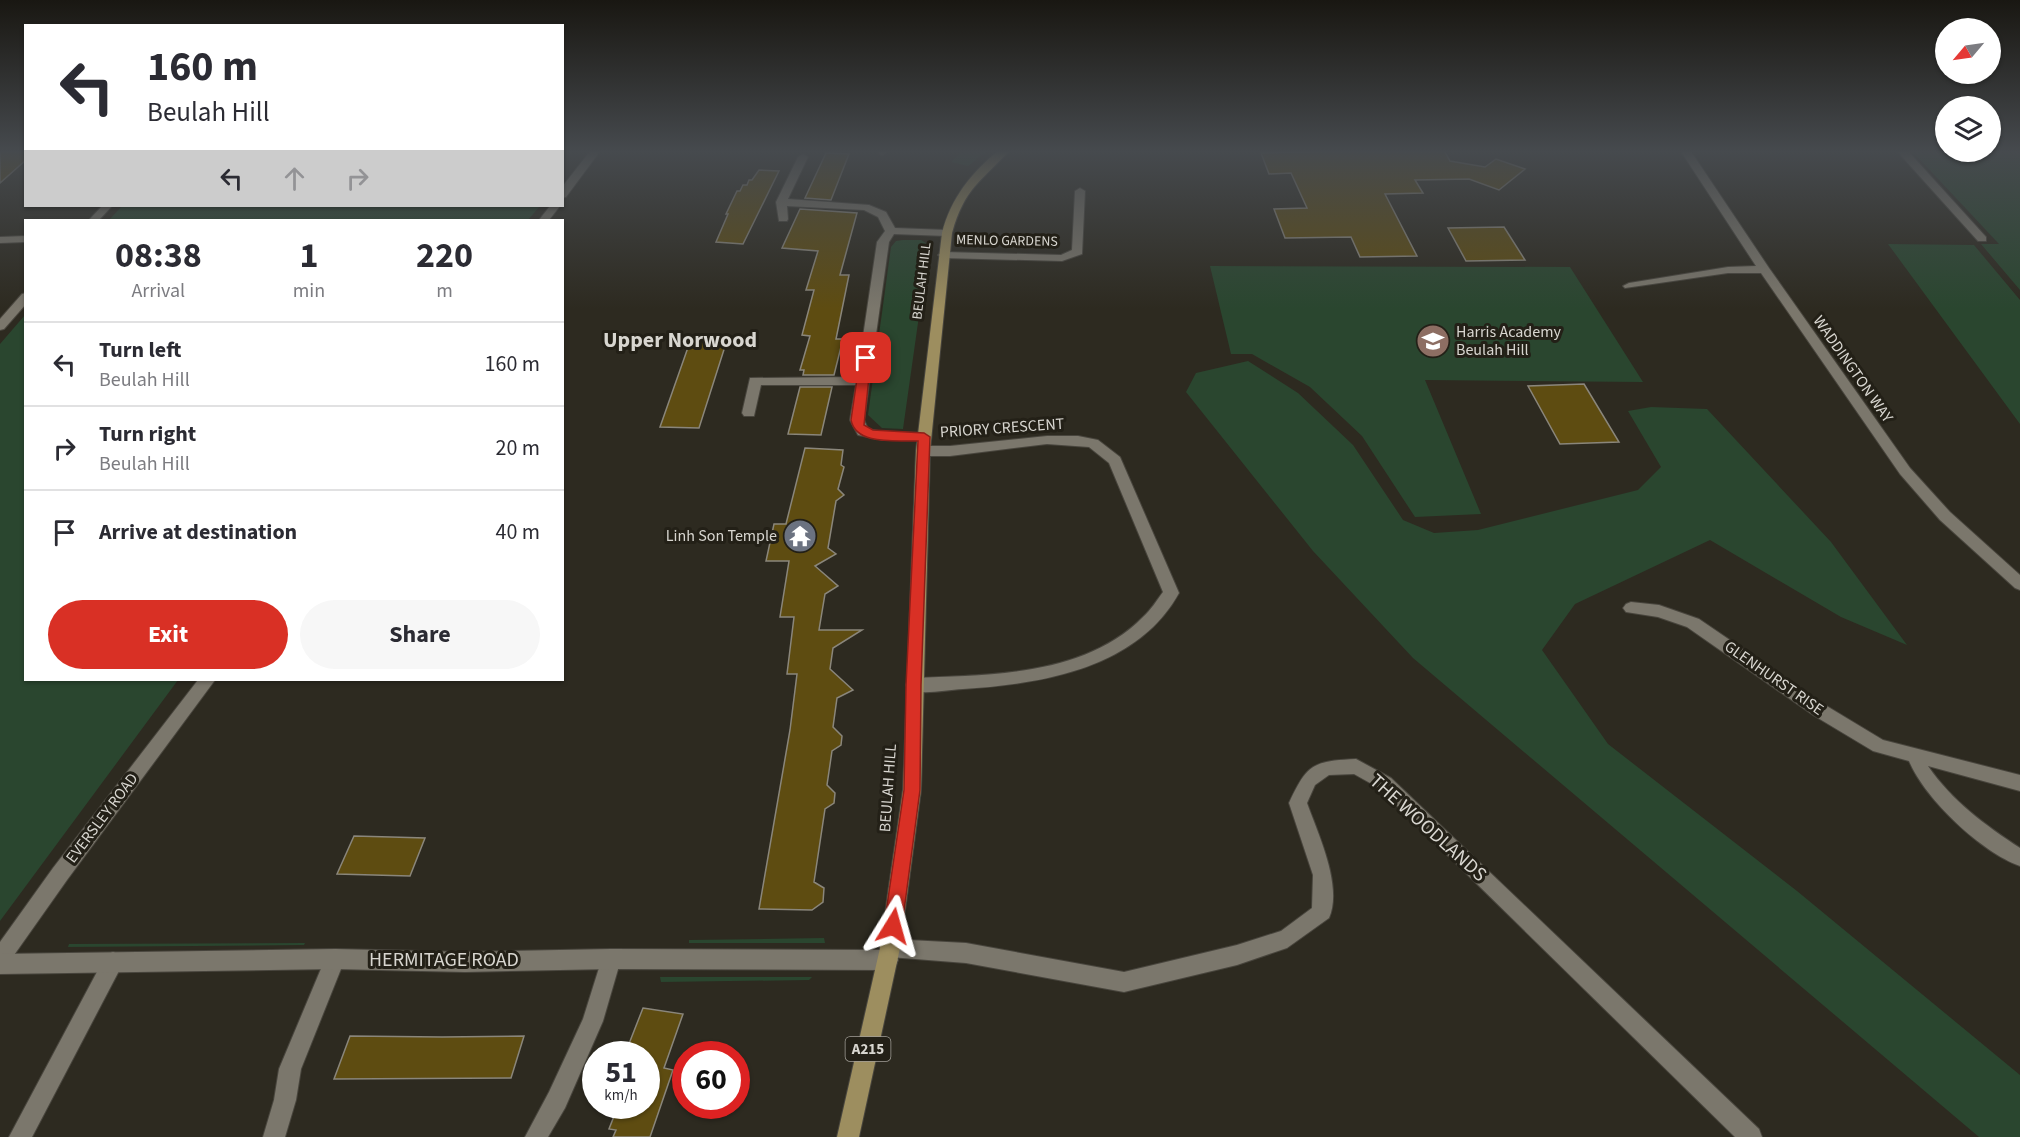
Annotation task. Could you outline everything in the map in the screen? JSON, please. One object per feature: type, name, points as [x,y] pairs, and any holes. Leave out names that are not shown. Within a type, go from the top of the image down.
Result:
[{"type":"main road","name":"BEULAH HILL","points":[[848,1137],[889,954],[912,790],[923,444],[947,233],[957,203]]},
{"type":"street","points":[[781,203],[783,219]]},
{"type":"street","points":[[799,203],[865,207],[877,210],[886,216],[891,231]]},
{"type":"street","name":"MENLO GARDENS","points":[[944,255],[1062,258],[1075,255],[1078,252],[1080,203]]},
{"type":"street","name":"WADDINGTON WAY","points":[[1720,203],[1905,471],[1945,516],[2020,585]]},
{"type":"street","points":[[1949,203],[1982,239]]},
{"type":"street","points":[[95,219],[106,207]]},
{"type":"street","points":[[545,219],[554,207]]},
{"type":"street","points":[[891,231],[947,233]]},
{"type":"street","points":[[891,231],[883,242],[857,420],[863,432],[923,444]]},
{"type":"street","points":[[0,240],[24,239]]},
{"type":"street","points":[[1629,286],[1728,270],[1764,269]]},
{"type":"street","points":[[0,326],[24,298]]},
{"type":"street","points":[[749,413],[755,381],[862,381]]},
{"type":"street","name":"PRIORY CRESCENT","points":[[914,685],[1012,678],[1078,663],[1122,644],[1159,611],[1171,593],[1121,472],[1115,460],[1099,446],[1093,443],[1062,439],[923,444]]},
{"type":"street","name":"GLENHURST RISE","points":[[1630,608],[1659,611],[1693,623],[1848,728],[1879,746],[2020,783]]},
{"type":"street","name":"EVERSLEY ROAD","points":[[0,958],[60,874],[206,681]]},
{"type":"street","points":[[1915,756],[1919,770],[1929,783],[1980,829],[2020,858]]},
{"type":"street","name":"THE WOODLANDS","points":[[889,954],[966,953],[1124,982],[1237,955],[1287,939],[1322,912],[1322,875],[1298,803],[1309,780],[1326,768],[1356,766],[1385,783],[1751,1137]]},
{"type":"street","name":"HERMITAGE ROAD","points":[[0,964],[335,958],[465,962],[889,954]]},
{"type":"street","points":[[274,1137],[283,1109],[290,1069],[335,958]]},
{"type":"street","points":[[536,1137],[557,1100],[593,1021],[611,959]]},
{"type":"street","points":[[20,1137],[113,962]]},
{"type":"green space","points":[[1961,203],[2020,203],[2020,290],[1981,244],[1999,244]]},
{"type":"green space","points":[[121,207],[539,207],[529,219],[110,219]]},
{"type":"green space","points":[[921,240],[929,245],[903,429],[882,428],[868,415],[891,247],[896,241]]},
{"type":"green space","points":[[1888,244],[1974,245],[2020,300],[2020,424]]},
{"type":"green space","points":[[1210,266],[1570,267],[1643,382],[1425,380],[1481,514],[1415,517],[1362,436],[1310,387],[1252,354],[1231,354]]},
{"type":"green space","points":[[24,316],[24,681],[177,681],[0,921],[0,344]]},
{"type":"green space","points":[[1248,361],[1298,393],[1353,445],[1403,520],[1434,533],[1478,530],[1638,490],[1661,467],[1628,411],[1651,407],[1707,409],[1831,542],[1907,645],[1841,617],[1710,540],[1575,604],[1542,650],[1608,744],[1797,891],[2020,1075],[2020,1137],[1979,1137],[1413,658],[1313,551],[1186,392],[1196,373]]},
{"type":"green space","points":[[824,938],[825,943],[689,943],[689,940]]},
{"type":"green space","points":[[305,943],[304,945],[68,947],[69,944]]},
{"type":"green space","points":[[660,977],[812,977],[809,980],[661,982]]},
{"type":"building","points":[[731,203],[763,203],[743,244],[716,242],[728,214],[726,214]]},
{"type":"building","points":[[1305,203],[1390,203],[1417,256],[1360,257],[1351,237],[1285,238],[1274,209],[1307,208]]},
{"type":"building","points":[[800,209],[857,213],[840,275],[849,275],[836,339],[843,339],[834,375],[803,375],[804,370],[800,370],[810,336],[802,335],[814,290],[806,290],[818,251],[782,248]]},
{"type":"building","points":[[1504,227],[1525,260],[1466,261],[1448,228]]},
{"type":"building","points":[[692,336],[728,337],[699,428],[660,427]]},
{"type":"building","points":[[1584,384],[1619,442],[1560,444],[1528,386]]},
{"type":"building","points":[[800,387],[832,387],[821,435],[788,434]]},
{"type":"building","points":[[805,448],[843,450],[841,465],[844,467],[838,489],[844,495],[836,501],[828,548],[836,554],[815,566],[838,586],[825,594],[819,630],[862,630],[833,648],[830,669],[853,690],[837,698],[833,727],[842,736],[841,745],[832,751],[827,785],[835,793],[834,803],[825,809],[814,882],[824,888],[823,902],[812,910],[759,909],[790,730],[797,674],[787,674],[794,617],[780,617],[789,561],[766,561],[774,524],[786,524]]},
{"type":"building","points":[[354,836],[425,838],[410,876],[337,874]]},
{"type":"building","points":[[643,1008],[683,1014],[664,1068],[672,1070],[672,1073],[660,1108],[660,1041],[630,1041]]},
{"type":"building","points":[[350,1036],[524,1036],[511,1078],[334,1079]]},
{"type":"building","points":[[613,1119],[656,1119],[650,1137],[613,1137],[616,1130],[609,1129]]},
{"type":"place","name":"Harris Academy Beulah Hill","points":[[1433,341]]},
{"type":"place","name":"Linh Son Temple","points":[[800,536]]},
{"type":"district","name":"Upper Norwood","points":[[680,340]]},
{"type":"route","points":[[866,358],[858,426],[863,432],[883,436],[924,437],[919,527],[912,790],[893,926]]}]
